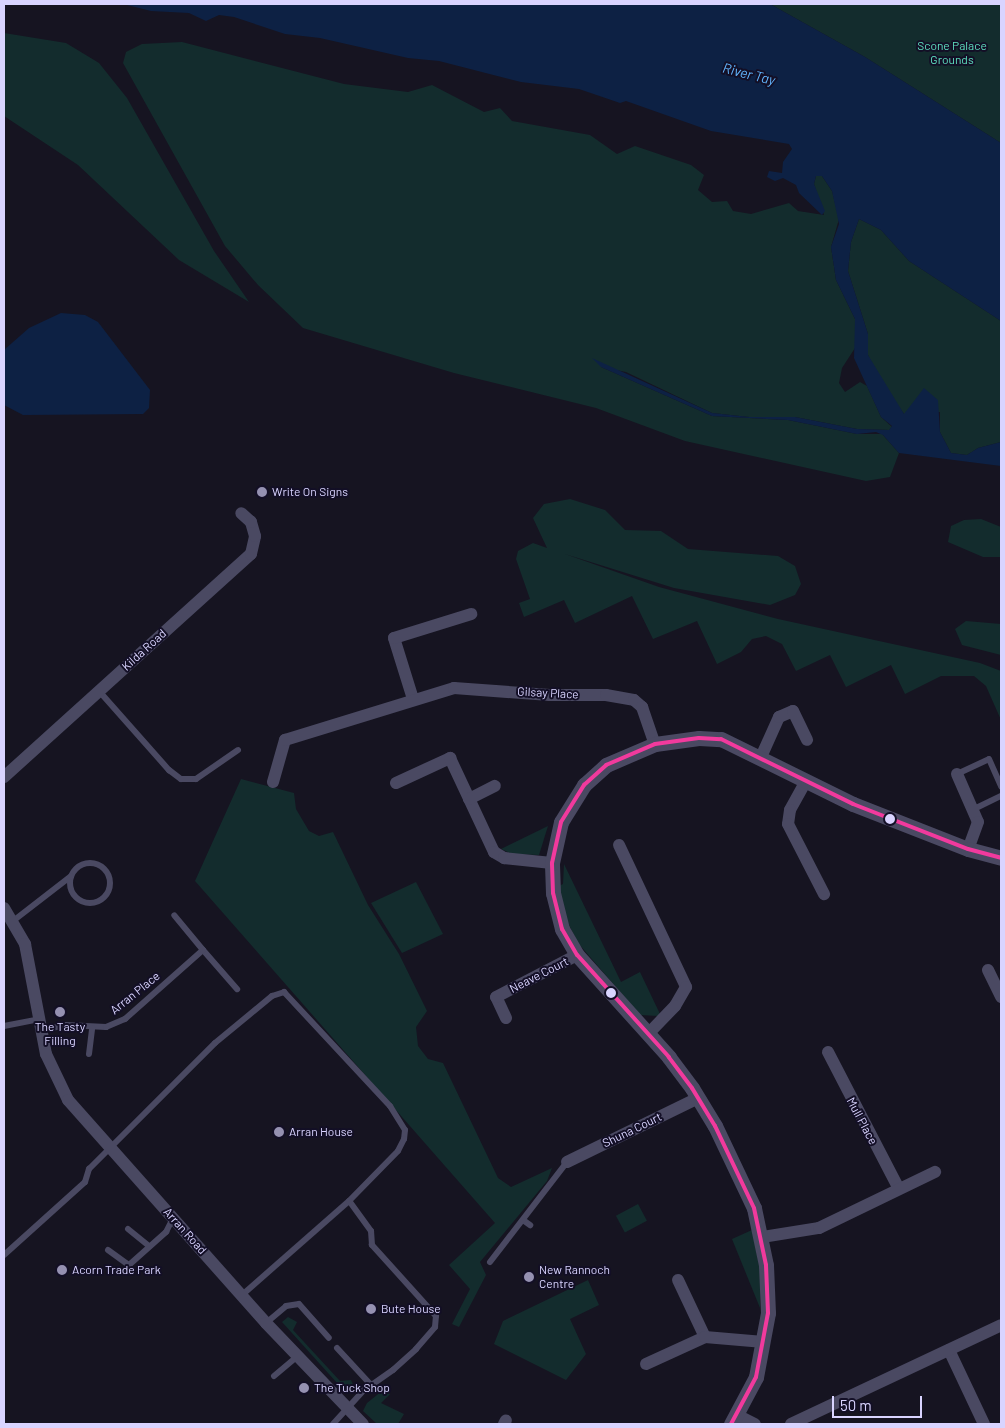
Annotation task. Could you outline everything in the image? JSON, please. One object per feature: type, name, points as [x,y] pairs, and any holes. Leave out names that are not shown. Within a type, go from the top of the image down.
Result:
[{"type":"street","name":"Kilda Road","points":[[4,777],[250,554],[255,536],[251,522],[241,513]]},
{"type":"street","points":[[413,699],[394,638],[471,614]]},
{"type":"street","name":"Gilsay Place","points":[[273,782],[285,740],[413,699],[454,688],[620,696],[634,700],[642,707],[655,744]]},
{"type":"street","points":[[761,757],[779,717],[793,711],[807,740]]},
{"type":"street","points":[[755,1424],[734,1420],[756,1377],[764,1342],[768,1287],[762,1237],[746,1185],[698,1098],[648,1034],[577,955],[556,912],[552,862],[561,822],[584,785],[606,765],[655,744],[699,738],[721,740],[897,822],[968,849],[1001,858]]},
{"type":"street","points":[[396,783],[450,758],[494,852],[504,858],[552,862]]},
{"type":"street","points":[[957,774],[974,809],[978,822],[968,849]]},
{"type":"street","points":[[806,781],[790,810],[788,824],[824,894]]},
{"type":"street","points":[[469,798],[495,786]]},
{"type":"street","points":[[620,845],[686,987],[675,1006],[648,1034]]},
{"type":"street","name":"Arran Road","points":[[4,908],[13,921],[28,955],[40,1025],[57,1082],[74,1108],[112,1148],[266,1323],[362,1424]]},
{"type":"street","name":"Neave Court","points":[[506,1018],[496,997],[577,955]]},
{"type":"street","points":[[988,970],[1001,997]]},
{"type":"street","name":"Mull Place","points":[[828,1052],[899,1189]]},
{"type":"street","name":"Shuna Court","points":[[567,1162],[698,1098]]},
{"type":"street","points":[[762,1237],[818,1228],[935,1172]]},
{"type":"street","points":[[678,1280],[705,1337]]},
{"type":"street","points":[[791,1424],[808,1421],[1001,1325]]},
{"type":"street","points":[[646,1364],[705,1337],[764,1342]]},
{"type":"street","points":[[949,1350],[984,1424]]},
{"type":"lane","points":[[99,691],[169,770],[181,779],[196,779],[238,750]]},
{"type":"lane","points":[[957,774],[988,759],[1001,786]]},
{"type":"lane","points":[[974,809],[1001,796]]},
{"type":"lane","points":[[13,921],[71,876],[76,868],[88,863],[96,864],[108,873],[111,887],[99,902],[86,904],[71,891],[71,876]]},
{"type":"lane","points":[[174,915],[237,989]]},
{"type":"lane","name":"Arran Place","points":[[40,1025],[92,1028],[110,1026],[126,1019],[203,950]]},
{"type":"lane","points":[[4,1255],[85,1182],[89,1170],[215,1043],[272,996],[284,992],[390,1106],[405,1130],[398,1151],[349,1201],[242,1295]]},
{"type":"lane","points":[[4,1026],[40,1025]]},
{"type":"lane","points":[[89,1054],[92,1028]]},
{"type":"lane","points":[[490,1262],[567,1162]]},
{"type":"lane","points":[[333,1424],[346,1408],[371,1385],[416,1349],[435,1327],[436,1316],[372,1245],[371,1231],[349,1201]]},
{"type":"lane","points":[[108,1250],[129,1265],[166,1232],[173,1218]]},
{"type":"lane","points":[[523,1220],[530,1225]]},
{"type":"lane","points":[[128,1229],[150,1246]]},
{"type":"lane","points":[[266,1323],[286,1306],[299,1304],[329,1338]]},
{"type":"lane","points":[[337,1348],[371,1385]]},
{"type":"lane","points":[[274,1376],[298,1356]]},
{"type":"green space","name":"Scone Palace Grounds","points":[[770,4],[1001,4],[1001,143],[865,57]]},
{"type":"green space","points":[[4,33],[66,43],[99,63],[127,98],[214,251],[249,302],[179,260],[78,165],[4,116]]},
{"type":"green space","points":[[182,42],[344,84],[408,92],[432,85],[484,112],[500,108],[512,121],[590,135],[617,154],[635,146],[691,165],[704,175],[698,190],[712,202],[727,201],[733,211],[751,214],[789,203],[798,211],[824,215],[814,184],[816,176],[822,176],[832,191],[839,219],[831,247],[836,280],[855,319],[855,348],[842,368],[839,383],[845,392],[860,382],[867,386],[881,417],[892,427],[889,430],[857,429],[795,417],[749,417],[712,413],[626,372],[601,367],[712,416],[788,420],[857,434],[882,434],[899,453],[890,477],[866,481],[685,441],[596,408],[454,373],[303,328],[258,285],[225,246],[123,63],[126,52],[142,44]]},
{"type":"green space","points":[[859,219],[881,230],[909,261],[1001,321],[1001,442],[978,448],[967,455],[951,453],[940,432],[940,412],[904,414],[880,380],[868,355],[868,334],[848,271],[851,242]]},
{"type":"green space","points":[[570,499],[605,510],[625,530],[661,531],[688,549],[778,556],[795,566],[801,584],[795,595],[770,605],[674,588],[565,554],[659,587],[778,619],[980,663],[1001,671],[1001,720],[986,686],[974,676],[941,676],[905,694],[891,665],[846,687],[830,655],[796,671],[782,644],[766,636],[752,639],[741,652],[717,664],[697,621],[653,639],[632,596],[575,623],[564,600],[524,617],[519,603],[530,599],[516,559],[518,551],[533,543],[547,548],[533,518],[544,504]]},
{"type":"green space","points":[[981,519],[1001,527],[1001,557],[983,557],[948,542],[951,526],[964,520]]},
{"type":"green space","points":[[966,621],[1001,624],[1001,655],[962,645],[955,629]]},
{"type":"green space","points":[[241,779],[294,793],[296,809],[309,831],[319,836],[333,832],[368,905],[399,954],[427,1011],[416,1027],[418,1046],[428,1059],[443,1063],[498,1178],[511,1187],[552,1168],[547,1181],[480,1262],[486,1275],[459,1327],[452,1324],[470,1289],[449,1265],[495,1223],[195,881]]},
{"type":"green space","points":[[548,826],[539,855],[512,854],[501,849]]},
{"type":"green space","points":[[564,864],[621,982],[640,972],[660,1014],[658,1016],[640,1015],[578,943],[566,919],[559,886],[563,884]]},
{"type":"green space","points":[[416,882],[443,934],[402,953],[371,903]]},
{"type":"green space","points":[[638,1204],[647,1221],[625,1233],[616,1216]]},
{"type":"green space","points":[[752,1230],[760,1269],[760,1308],[732,1239]]},
{"type":"green space","points":[[588,1280],[599,1305],[570,1319],[586,1354],[566,1380],[494,1344],[503,1321]]},
{"type":"green space","points":[[288,1317],[297,1322],[293,1330],[340,1381],[351,1380],[354,1387],[352,1392],[347,1394],[282,1322]]},
{"type":"green space","points":[[382,1391],[390,1394],[381,1403],[404,1414],[398,1424],[377,1424],[363,1411],[367,1403]]},
{"type":"water","name":"River Tay","points":[[123,4],[770,4],[865,57],[1001,143],[1001,321],[909,261],[881,230],[859,219],[851,242],[848,271],[868,334],[868,355],[904,414],[924,388],[938,400],[940,432],[951,453],[967,455],[978,448],[1001,442],[1001,466],[899,453],[883,435],[876,432],[857,434],[788,420],[712,416],[601,367],[592,358],[712,413],[749,417],[795,417],[857,429],[889,430],[892,426],[881,417],[854,358],[855,319],[836,280],[831,247],[839,224],[832,191],[822,176],[816,176],[814,184],[825,211],[822,215],[799,193],[796,185],[783,178],[775,181],[767,177],[769,171],[782,173],[783,162],[792,149],[789,144],[711,131],[626,101],[620,103],[579,89],[521,82],[439,61],[408,58],[320,38],[285,34],[234,17],[219,15],[206,21],[189,13],[151,11]]},
{"type":"water","points":[[61,313],[85,315],[98,322],[150,390],[149,408],[143,414],[23,415],[4,405],[4,350],[29,328]]},
{"type":"transit line","points":[[731,1424],[756,1377],[768,1313],[766,1265],[754,1208],[715,1126],[692,1088],[669,1057],[577,955],[562,929],[553,893],[552,863],[561,822],[584,785],[606,765],[655,744],[699,738],[721,739],[853,804],[968,849],[1001,858]]},
{"type":"place","name":"Write On Signs","points":[[262,492]]},
{"type":"place","name":"The Tasty Filling","points":[[60,1012]]},
{"type":"place","name":"Arran House","points":[[279,1132]]},
{"type":"place","name":"Acorn Trade Park","points":[[62,1270]]},
{"type":"place","name":"New Rannoch Centre","points":[[529,1277]]},
{"type":"place","name":"Bute House","points":[[371,1309]]},
{"type":"place","name":"The Tuck Shop","points":[[304,1388]]}]
